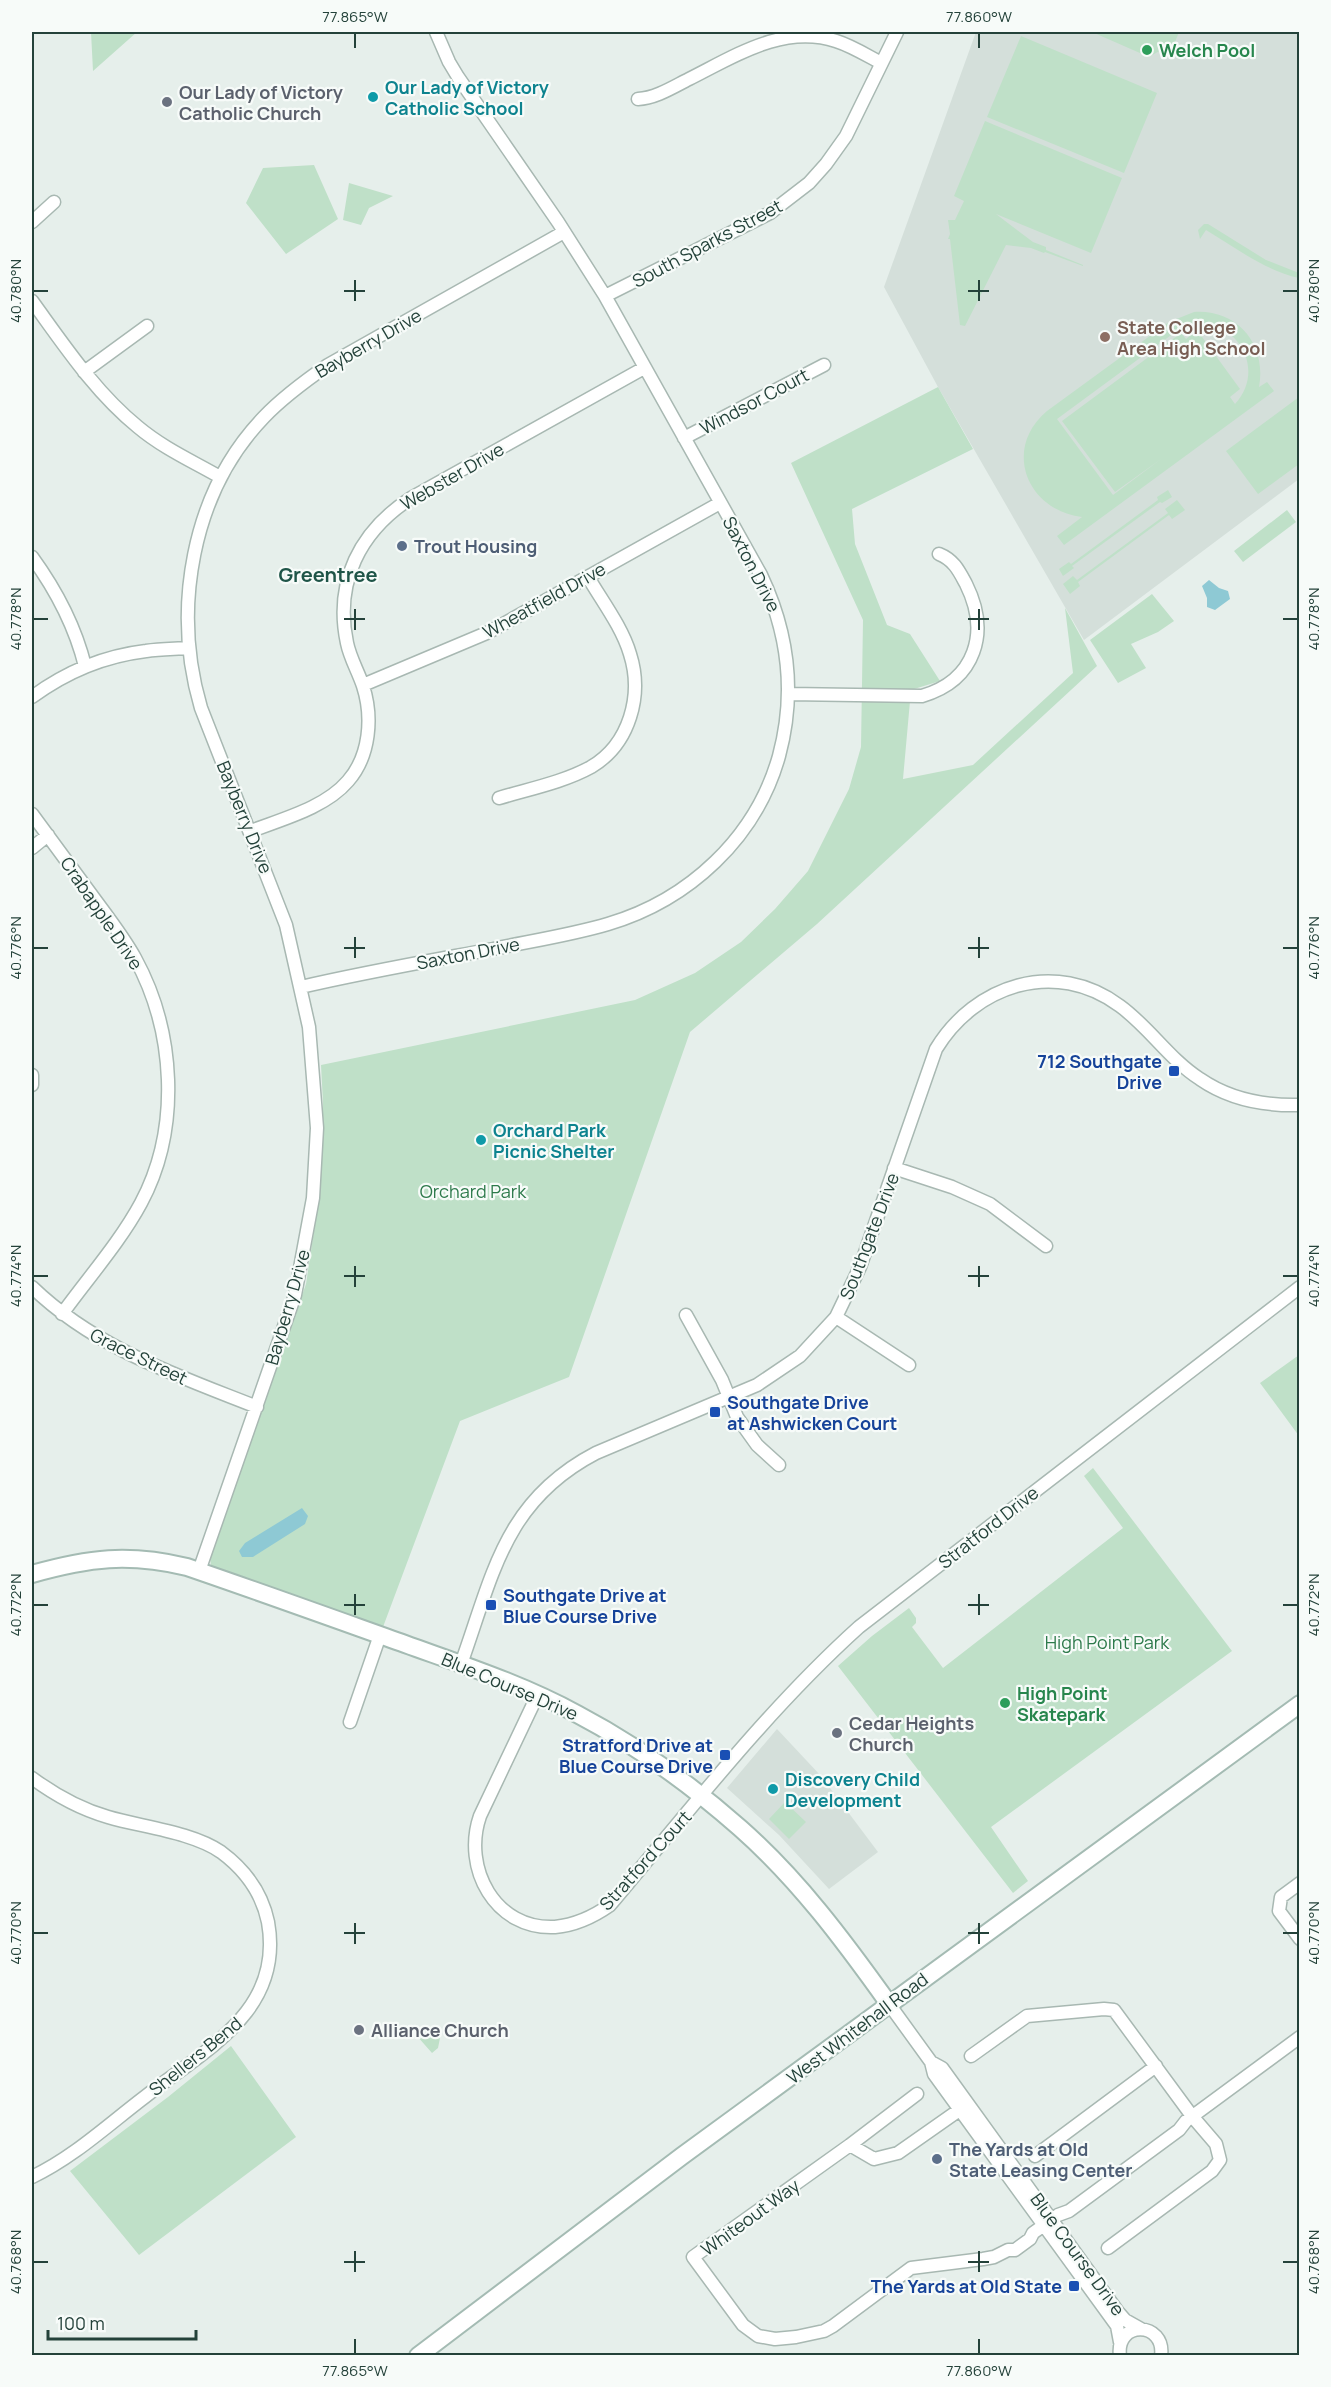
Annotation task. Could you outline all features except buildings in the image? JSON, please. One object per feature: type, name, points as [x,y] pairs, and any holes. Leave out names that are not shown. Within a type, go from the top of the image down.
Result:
[{"type":"main road","name":"Blue Course Drive","points":[[32,1574],[82,1561],[114,1558],[161,1561],[199,1571],[461,1664],[538,1694],[576,1713],[629,1744],[702,1796],[762,1849],[811,1901],[889,2004]]},
{"type":"main road","name":"West Whitehall Road","points":[[418,2355],[889,2004],[1299,1704]]},
{"type":"street","name":"Saxton Drive","points":[[301,987],[608,924],[665,900],[709,868],[733,843],[762,799],[776,767],[785,734],[789,694],[787,651],[771,597],[605,296],[458,77],[436,32]]},
{"type":"street","name":"South Sparks Street","points":[[605,296],[770,213],[809,183],[839,148],[897,32]]},
{"type":"street","points":[[638,99],[659,94],[759,44],[783,37],[806,36],[834,40],[881,63]]},
{"type":"street","points":[[32,222],[54,202]]},
{"type":"street","name":"Bayberry Drive","points":[[199,1571],[295,1295],[313,1198],[317,1128],[315,1077],[309,1027],[286,925],[201,708],[194,682],[188,648],[190,581],[205,516],[220,477],[240,445],[264,417],[293,389],[328,365],[564,232]]},
{"type":"street","points":[[32,301],[84,372],[110,402],[138,427],[166,447],[220,477]]},
{"type":"street","points":[[84,372],[147,326]]},
{"type":"street","name":"Windsor Court","points":[[684,438],[824,365]]},
{"type":"street","name":"Webster Drive","points":[[250,831],[324,800],[348,782],[362,756],[369,721],[363,685],[347,643],[344,623],[345,598],[352,566],[369,534],[394,508],[644,368]]},
{"type":"street","name":"Wheatfield Drive","points":[[363,685],[489,632],[720,503]]},
{"type":"street","points":[[789,694],[913,697],[940,689],[959,675],[974,651],[979,632],[978,616],[975,602],[958,568],[952,561],[939,554]]},
{"type":"street","points":[[32,557],[60,602],[74,630],[85,666]]},
{"type":"street","points":[[499,798],[574,775],[590,767],[612,750],[629,721],[634,704],[636,679],[630,651],[588,576]]},
{"type":"street","points":[[32,697],[57,679],[85,666],[147,651],[188,648]]},
{"type":"street","name":"Crabapple Drive","points":[[32,814],[134,956],[158,1016],[168,1074],[166,1115],[161,1149],[142,1201],[131,1220],[62,1314]]},
{"type":"street","points":[[32,848],[48,835]]},
{"type":"street","name":"Southgate Drive","points":[[461,1664],[504,1545],[529,1505],[555,1479],[596,1454],[728,1398],[777,1374],[800,1356],[838,1315],[860,1267],[936,1049],[946,1033],[972,1007],[1002,990],[1032,982],[1048,981],[1074,985],[1107,998],[1136,1020],[1183,1067],[1220,1090],[1262,1103],[1299,1105]]},
{"type":"street","points":[[32,1075],[32,1085]]},
{"type":"street","points":[[894,1168],[952,1187],[990,1204],[1004,1212],[1046,1246]]},
{"type":"street","name":"Grace Street","points":[[32,1287],[62,1314],[130,1356],[257,1407]]},
{"type":"street","name":"Stratford Drive","points":[[702,1796],[817,1664],[859,1627],[1299,1287]]},
{"type":"street","points":[[686,1315],[750,1437],[779,1465]]},
{"type":"street","points":[[838,1315],[857,1326],[860,1331],[909,1365]]},
{"type":"street","points":[[350,1722],[380,1635]]},
{"type":"street","name":"Stratford Court","points":[[538,1694],[475,1829],[475,1863],[482,1881],[492,1898],[519,1919],[553,1927],[574,1924],[602,1911],[610,1905],[702,1796]]},
{"type":"street","name":"Shellers Bend","points":[[32,1779],[79,1807],[198,1841],[219,1851],[246,1875],[255,1889],[267,1916],[270,1953],[266,1977],[258,1998],[231,2030],[63,2160],[32,2177]]},
{"type":"street","points":[[1299,1883],[1281,1897],[1279,1911],[1299,1939]]},
{"type":"street","name":"Blue Course Drive","points":[[889,2004],[931,2062],[934,2074],[964,2107],[1052,2220],[1118,2312],[1125,2320],[1153,2333],[1158,2338],[1161,2344],[1161,2355]]},
{"type":"street","points":[[971,2056],[1027,2016],[1114,2010],[1156,2066],[1189,2119],[1216,2144],[1220,2160],[1217,2166],[1108,2248]]},
{"type":"street","name":"Whiteout Way","points":[[917,2094],[850,2145],[693,2257],[748,2330],[758,2336],[775,2339],[824,2331],[911,2268],[994,2257],[1008,2250],[1015,2250],[1033,2233],[1052,2220],[1065,2204],[1174,2123],[1189,2119],[1299,2037]]},
{"type":"street","points":[[1035,2156],[1156,2066]]},
{"type":"street","points":[[850,2145],[873,2158],[884,2158],[898,2153],[964,2107]]},
{"type":"street","name":"Blue Course Drive","points":[[1052,2220],[1117,2326],[1119,2351]]},
{"type":"street","name":"Blue Course Drive","points":[[1119,2351],[1128,2332],[1141,2329]]},
{"type":"shaded area","name":"State College Area High School","points":[[976,32],[1299,32],[1299,479],[1084,640],[938,387],[884,287]]},
{"type":"shaded area","points":[[777,1729],[821,1776],[878,1852],[829,1889],[779,1835],[727,1788]]},
{"type":"green space","points":[[91,32],[137,32],[93,71]]},
{"type":"green space","name":"Welch Pool","points":[[1092,32],[1179,32],[1175,42],[1149,57]]},
{"type":"green space","points":[[1021,36],[1157,93],[1124,173],[987,117]]},
{"type":"green space","points":[[985,121],[1122,178],[1091,253],[996,214],[1033,242],[1046,247],[1046,250],[1083,266],[1031,248],[1006,245],[965,326],[960,325],[950,239],[948,239],[950,234],[948,220],[955,220],[964,201],[954,196]]},
{"type":"green space","points":[[314,165],[338,219],[286,254],[246,203],[263,168]]},
{"type":"green space","points":[[349,183],[393,196],[369,208],[361,225],[343,220]]},
{"type":"green space","points":[[1204,224],[1208,224],[1266,260],[1299,273],[1299,278],[1262,264],[1206,230],[1200,239],[1198,230]]},
{"type":"green space","points":[[1194,312],[1223,316],[1236,323],[1246,332],[1258,357],[1259,387],[1267,382],[1274,391],[1064,545],[1057,536],[1082,517],[1063,512],[1047,503],[1035,490],[1027,476],[1024,459],[1026,443],[1033,426],[1047,411],[1169,322]],"holes":[[[1205,324],[1230,334],[1239,344],[1248,367],[1248,380],[1235,404],[1230,397],[1240,389],[1197,330],[1186,339],[1181,333],[1062,421],[1115,492],[1161,459],[1113,495],[1057,419],[1178,330],[1192,325]]]},
{"type":"green space","name":"Orchard Park","points":[[938,387],[973,449],[852,509],[855,544],[887,625],[910,634],[940,681],[911,690],[903,779],[973,765],[1073,673],[1065,608],[1097,666],[817,924],[690,1032],[569,1377],[460,1421],[383,1627],[211,1566],[210,1558],[306,1284],[320,1191],[323,1103],[321,1065],[635,1000],[695,973],[741,942],[775,909],[808,871],[849,789],[861,747],[863,620],[791,463]]},
{"type":"green space","points":[[1299,397],[1299,464],[1258,494],[1226,451]]},
{"type":"green space","points":[[1168,490],[1172,497],[1160,502],[1072,566],[1074,568],[1063,576],[1059,569],[1069,562],[1071,564],[1158,500],[1157,497]]},
{"type":"green space","points":[[1177,500],[1185,510],[1172,519],[1169,515],[1078,582],[1080,586],[1070,594],[1063,584],[1073,576],[1077,580],[1168,513],[1165,509]]},
{"type":"green space","points":[[1287,510],[1296,522],[1243,562],[1234,551]]},
{"type":"green space","points":[[1152,594],[1174,621],[1158,632],[1131,644],[1146,668],[1118,683],[1090,640]]},
{"type":"green space","points":[[1299,1355],[1299,1436],[1260,1383]]},
{"type":"green space","name":"High Point Park","points":[[1093,1468],[1232,1651],[991,1827],[1028,1881],[1013,1893],[838,1666],[909,1608],[916,1618],[916,1623],[912,1627],[943,1668],[1123,1528],[1084,1476]]},
{"type":"green space","points":[[785,1802],[806,1822],[789,1839],[769,1819]]},
{"type":"green space","points":[[421,2029],[434,2031],[440,2038],[438,2048],[432,2053],[417,2036],[417,2031]]},
{"type":"green space","points":[[231,2046],[296,2137],[139,2255],[70,2171]]},
{"type":"water","points":[[1209,580],[1219,588],[1228,591],[1230,599],[1215,610],[1207,607],[1207,598],[1202,586]]},
{"type":"water","points":[[302,1508],[308,1516],[305,1524],[253,1557],[242,1557],[239,1551],[245,1543]]},
{"type":"place","name":"Welch Pool","points":[[1147,50]]},
{"type":"place","name":"Our Lady of Victory Catholic School","points":[[373,97]]},
{"type":"place","name":"Our Lady of Victory Catholic Church","points":[[167,102]]},
{"type":"place","name":"State College Area High School","points":[[1105,337]]},
{"type":"place","name":"Trout Housing","points":[[402,546]]},
{"type":"place","name":"712 Southgate Drive","points":[[1174,1071]]},
{"type":"place","name":"Orchard Park Picnic Shelter","points":[[481,1140]]},
{"type":"place","name":"Southgate Drive at Ashwicken Court","points":[[715,1412]]},
{"type":"place","name":"Southgate Drive at Blue Course Drive","points":[[491,1605]]},
{"type":"place","name":"High Point Skatepark","points":[[1005,1703]]},
{"type":"place","name":"Cedar Heights Church","points":[[837,1733]]},
{"type":"place","name":"Stratford Drive at Blue Course Drive","points":[[725,1755]]},
{"type":"place","name":"Discovery Child Development","points":[[773,1789]]},
{"type":"place","name":"Alliance Church","points":[[359,2030]]},
{"type":"place","name":"The Yards at Old State Leasing Center","points":[[937,2159]]},
{"type":"place","name":"The Yards at Old State","points":[[1074,2286]]},
{"type":"district","name":"Greentree","points":[[328,574]]}]
